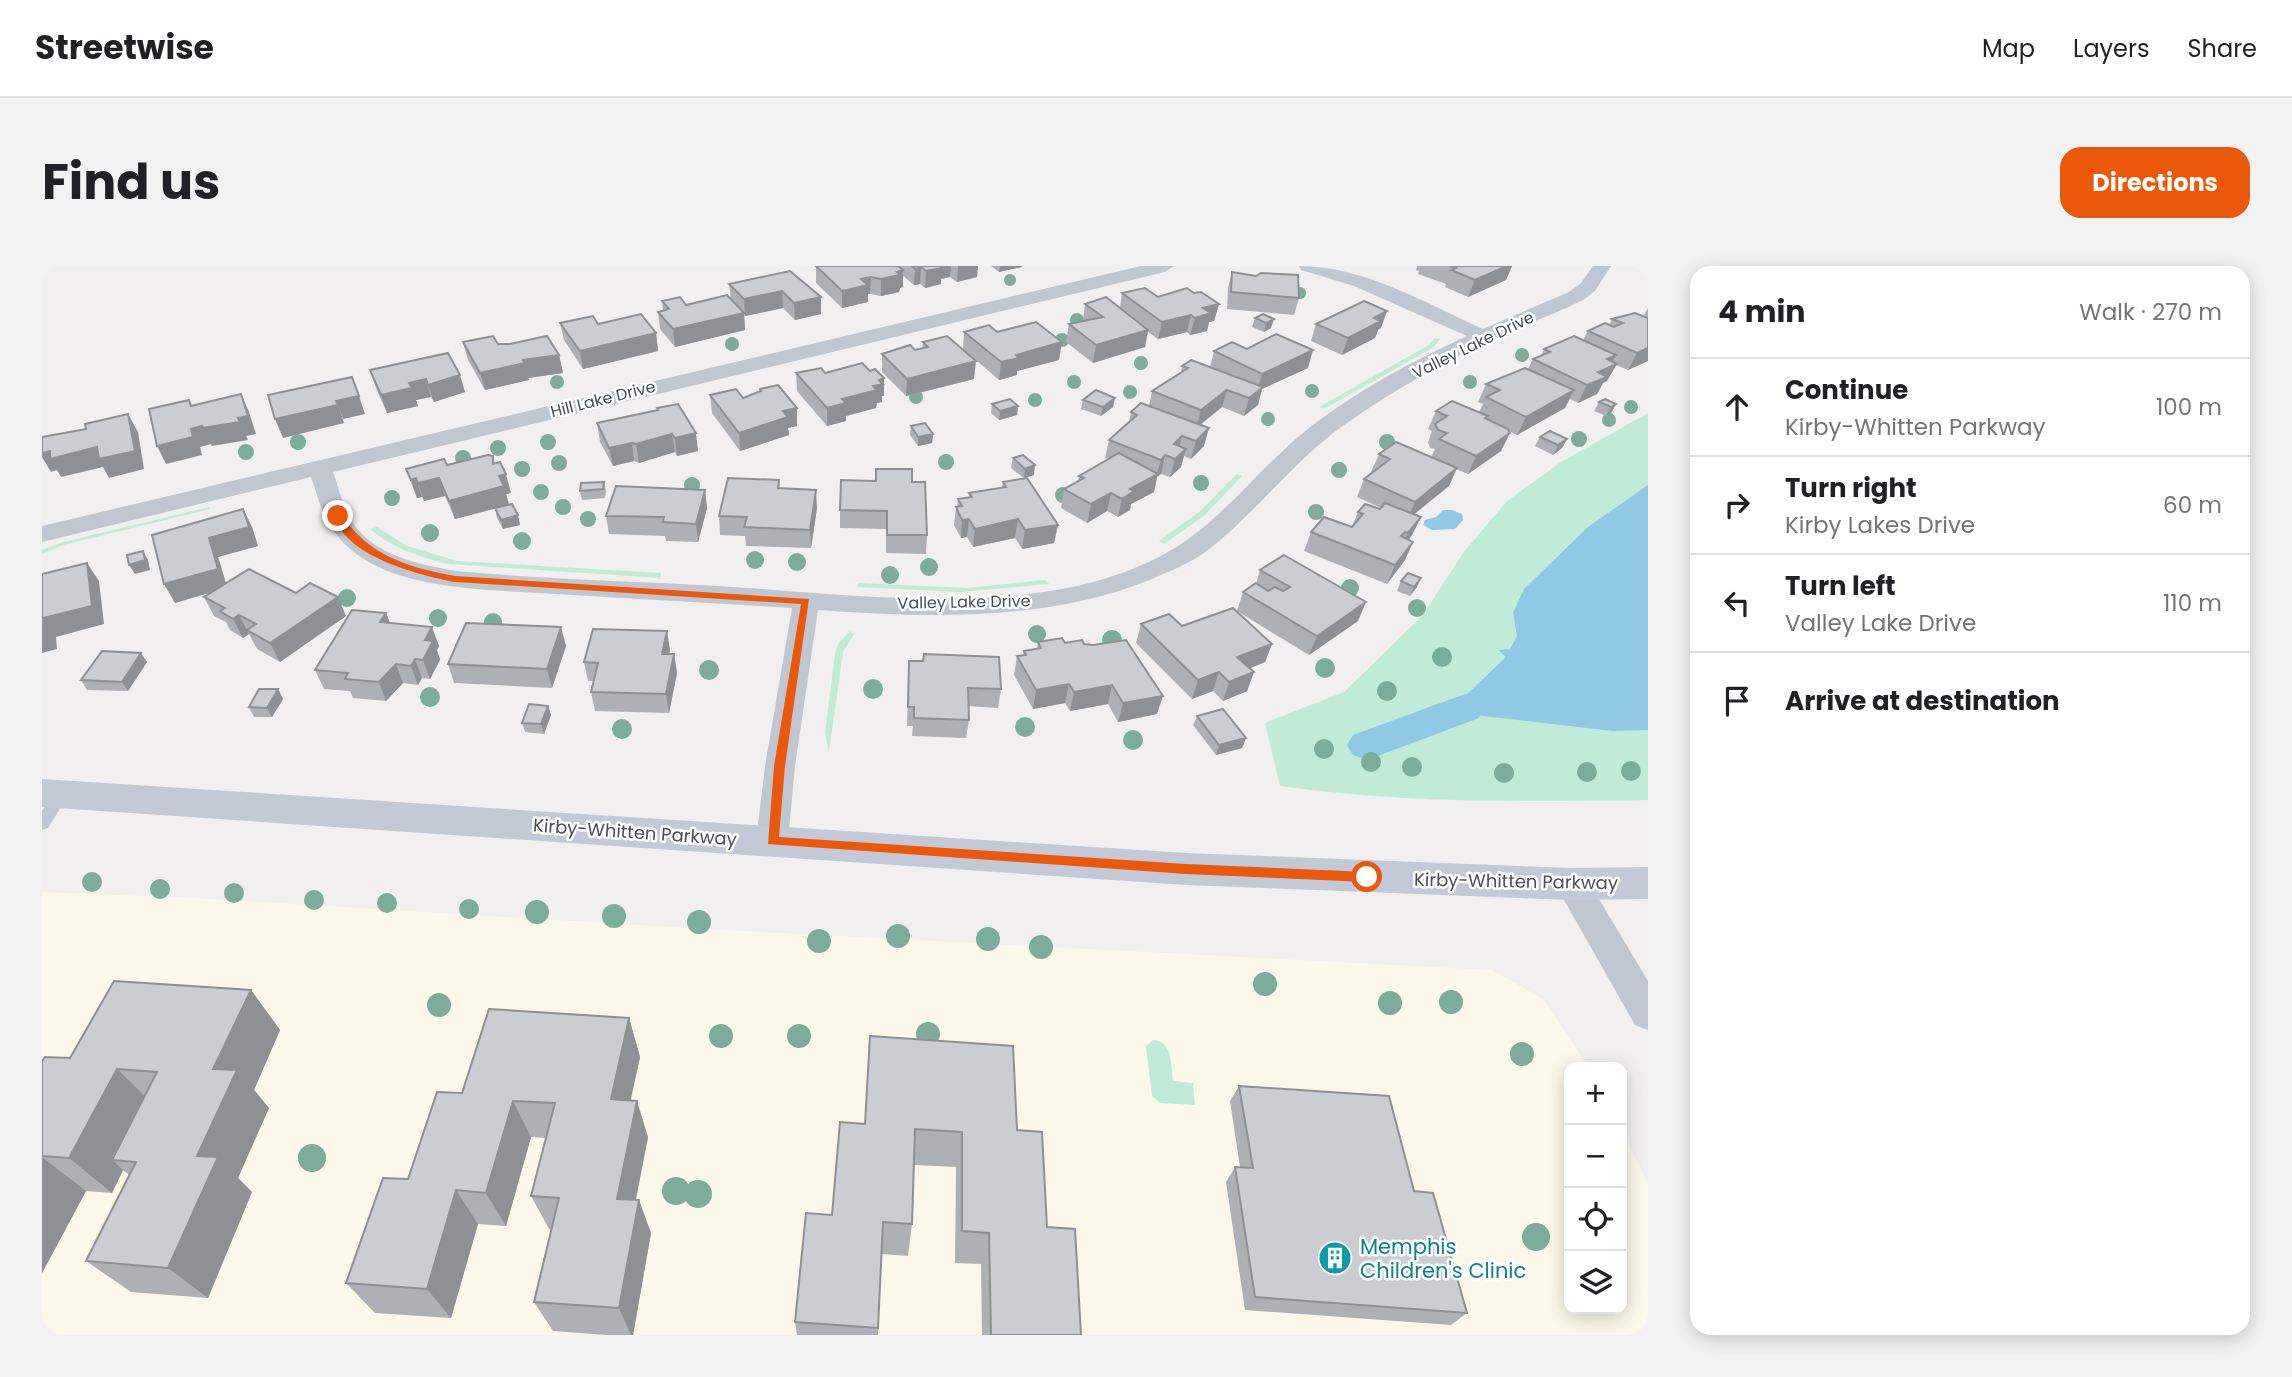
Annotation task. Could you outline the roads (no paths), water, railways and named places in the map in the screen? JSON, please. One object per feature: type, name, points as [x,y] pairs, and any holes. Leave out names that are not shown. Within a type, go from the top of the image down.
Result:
[{"type":"main road","name":"Kirby-Whitten Parkway","points":[[48,803],[772,841],[1172,868],[1572,884],[1648,883]]},
{"type":"street","name":"Hill Lake Drive","points":[[42,534],[1165,266]]},
{"type":"street","points":[[1308,266],[1361,282],[1483,336]]},
{"type":"street","name":"Valley Lake Drive","points":[[320,468],[338,516],[351,536],[386,560],[423,573],[480,582],[806,601],[970,605],[1014,603],[1088,592],[1141,575],[1203,542],[1291,455],[1336,420],[1374,395],[1483,336],[1576,296],[1588,286],[1602,266]]},
{"type":"street","points":[[772,841],[780,766],[806,601]]},
{"type":"street","points":[[1572,884],[1648,1014]]},
{"type":"water","points":[[1648,485],[1648,730],[1613,731],[1483,716],[1465,708],[1462,699],[1506,657],[1498,650],[1510,649],[1517,636],[1513,613],[1524,589],[1588,527]]},
{"type":"water","points":[[1443,510],[1462,514],[1463,520],[1455,529],[1432,530],[1423,525],[1425,520],[1436,517]]},
{"type":"waterway","points":[[1367,745],[1465,708]]},
{"type":"place","name":"Memphis Children's Clinic","points":[[1335,1258]]}]
